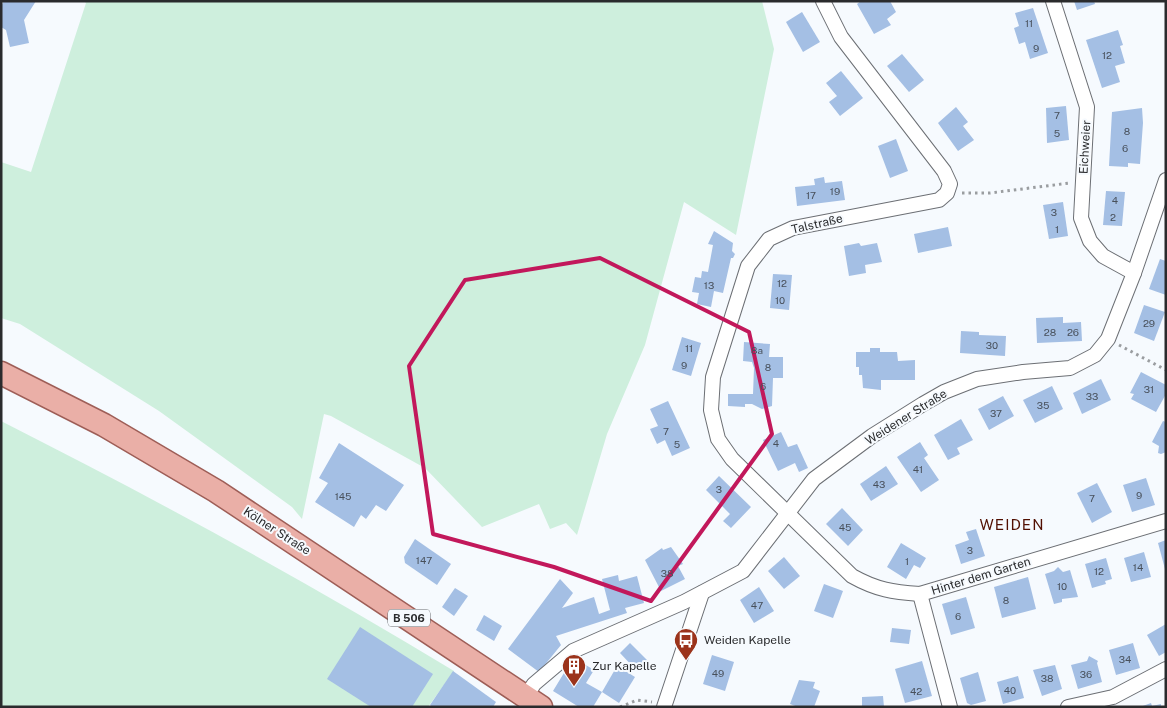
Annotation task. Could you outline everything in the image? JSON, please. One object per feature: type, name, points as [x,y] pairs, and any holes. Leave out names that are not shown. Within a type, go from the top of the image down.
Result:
[{"type":"main road","name":"Kölner Straße","points":[[1,373],[104,425],[216,491],[534,702]]},
{"type":"street","points":[[823,1],[841,38],[944,171],[950,184],[947,193]]},
{"type":"street","name":"Eichweier","points":[[1053,1],[1087,107],[1081,218],[1090,241],[1103,256],[1134,273]]},
{"type":"street","name":"Weidener Straße","points":[[534,702],[534,684],[573,651],[702,593],[743,571],[814,479],[872,436],[944,392],[977,379],[1023,372],[1070,368],[1095,355],[1108,339],[1134,273],[1166,180]]},
{"type":"street","name":"Talstraße","points":[[788,515],[732,460],[718,438],[711,410],[713,377],[748,266],[769,239],[793,228],[939,200],[947,193]]},
{"type":"street","name":"Hinter dem Garten","points":[[788,515],[852,576],[871,587],[889,592],[920,594],[1166,520]]},
{"type":"street","points":[[664,707],[702,593]]},
{"type":"street","points":[[920,594],[950,707]]},
{"type":"street","points":[[1068,707],[1113,697],[1166,670]]},
{"type":"path","points":[[947,193],[990,193],[1083,181]]},
{"type":"path","points":[[1108,339],[1166,370]]},
{"type":"path","points":[[620,707],[637,700]]},
{"type":"highlighted area","points":[[600,258],[749,332],[772,434],[651,601],[554,567],[433,534],[409,366],[465,280]]},
{"type":"green space","points":[[84,1],[762,1],[774,49],[736,235],[684,202],[645,345],[607,434],[577,535],[566,523],[550,529],[539,504],[482,527],[425,468],[331,416],[324,414],[302,519],[292,507],[159,411],[20,324],[1,318],[1,162],[31,172],[86,3]]},
{"type":"green space","points":[[1,421],[116,480],[230,542],[454,671],[428,707],[1,707]]},
{"type":"building","points":[[4,1],[36,1],[24,20],[29,43],[10,47],[6,30],[1,27],[1,6]]},
{"type":"building","points":[[861,1],[890,1],[896,12],[887,19],[891,25],[874,34],[857,4]]},
{"type":"building","points":[[1074,1],[1094,1],[1095,4],[1077,10]]},
{"type":"building","points":[[1033,8],[1048,53],[1030,59],[1025,42],[1019,44],[1014,28],[1019,26],[1015,13]]},
{"type":"building","points":[[802,12],[820,42],[803,52],[786,22]]},
{"type":"building","points":[[1118,30],[1123,45],[1120,46],[1125,63],[1115,66],[1120,82],[1102,88],[1086,40]]},
{"type":"building","points":[[902,54],[924,80],[909,92],[887,66]]},
{"type":"building","points":[[841,71],[863,98],[840,116],[829,102],[837,96],[826,83]]},
{"type":"building","points":[[1066,106],[1069,140],[1047,143],[1046,108]]},
{"type":"building","points":[[956,107],[968,122],[963,126],[974,140],[958,151],[938,123]]},
{"type":"building","points":[[1142,108],[1143,123],[1140,164],[1128,163],[1128,167],[1109,166],[1112,112]]},
{"type":"building","points":[[896,139],[908,171],[890,178],[878,146]]},
{"type":"building","points":[[824,177],[825,183],[842,181],[845,200],[797,206],[795,187],[815,185],[814,179]]},
{"type":"building","points":[[1106,191],[1125,192],[1122,226],[1103,225]]},
{"type":"building","points":[[1063,202],[1068,236],[1049,239],[1043,205]]},
{"type":"building","points":[[948,227],[952,246],[918,253],[914,234]]},
{"type":"building","points":[[714,231],[733,243],[732,251],[735,254],[731,258],[723,293],[714,291],[711,307],[697,304],[699,293],[692,292],[695,277],[701,278],[702,271],[708,272],[713,245],[708,244]]},
{"type":"building","points":[[859,243],[861,246],[877,243],[882,262],[865,265],[866,273],[849,276],[844,246]]},
{"type":"building","points":[[1160,259],[1166,261],[1166,295],[1149,289]]},
{"type":"building","points":[[773,274],[792,275],[789,310],[770,308]]},
{"type":"building","points":[[1144,305],[1165,312],[1154,341],[1134,333]]},
{"type":"building","points":[[1063,317],[1063,323],[1081,322],[1082,341],[1037,343],[1036,318]]},
{"type":"building","points":[[961,331],[979,332],[979,335],[1006,336],[1005,356],[960,353]]},
{"type":"building","points":[[682,337],[701,343],[691,376],[672,370]]},
{"type":"building","points":[[744,342],[770,344],[769,357],[783,357],[783,378],[773,378],[772,406],[762,409],[752,404],[745,404],[745,407],[728,406],[728,394],[753,394],[754,368],[752,362],[743,361]]},
{"type":"building","points":[[870,348],[880,348],[880,352],[897,352],[898,361],[915,360],[915,380],[881,380],[881,390],[863,388],[862,375],[859,375],[859,367],[856,367],[856,352],[870,352]]},
{"type":"building","points":[[1141,372],[1166,385],[1166,394],[1156,412],[1131,399],[1134,394],[1130,393]]},
{"type":"building","points":[[1101,379],[1111,400],[1082,414],[1073,393]]},
{"type":"building","points":[[1052,386],[1063,409],[1035,423],[1023,400]]},
{"type":"building","points":[[1003,396],[1014,416],[989,430],[978,409]]},
{"type":"building","points":[[668,401],[690,448],[672,456],[665,440],[657,444],[650,429],[658,426],[650,409]]},
{"type":"building","points":[[961,419],[973,440],[957,448],[960,454],[948,460],[934,435]]},
{"type":"building","points":[[1163,421],[1166,422],[1166,452],[1161,454],[1158,453],[1159,446],[1152,442]]},
{"type":"building","points":[[781,432],[788,447],[797,444],[808,468],[799,472],[795,463],[778,471],[763,440]]},
{"type":"building","points":[[920,442],[928,455],[924,458],[939,480],[921,492],[897,457]]},
{"type":"building","points":[[339,443],[404,485],[386,511],[376,505],[366,519],[361,515],[354,527],[315,502],[328,483],[319,478]]},
{"type":"building","points":[[886,466],[898,484],[871,501],[860,484]]},
{"type":"building","points":[[719,476],[751,507],[731,528],[723,521],[730,514],[706,490]]},
{"type":"building","points":[[1146,478],[1155,505],[1132,512],[1123,485]]},
{"type":"building","points":[[1097,483],[1112,512],[1092,523],[1077,493]]},
{"type":"building","points":[[842,508],[863,530],[848,546],[826,524]]},
{"type":"building","points":[[976,529],[985,556],[961,564],[955,545],[969,540],[966,532]]},
{"type":"building","points":[[415,539],[451,564],[437,585],[405,563],[404,557]]},
{"type":"building","points":[[1166,540],[1166,569],[1165,569],[1158,543]]},
{"type":"building","points":[[901,543],[926,558],[920,568],[914,565],[906,579],[887,567]]},
{"type":"building","points":[[671,547],[683,564],[678,566],[685,579],[661,591],[645,560],[662,548],[663,550]]},
{"type":"building","points":[[1144,552],[1151,577],[1131,582],[1124,558]]},
{"type":"building","points":[[784,557],[800,576],[784,589],[768,571]]},
{"type":"building","points":[[1106,558],[1112,579],[1105,581],[1106,584],[1092,588],[1085,564]]},
{"type":"building","points":[[1058,567],[1063,572],[1070,570],[1078,597],[1062,599],[1062,602],[1054,604],[1045,574],[1054,571]]},
{"type":"building","points":[[618,575],[619,581],[637,576],[644,603],[625,608],[627,613],[556,636],[561,645],[539,672],[508,649],[560,579],[573,593],[562,608],[594,597],[599,614],[610,610],[602,579]]},
{"type":"building","points":[[1028,577],[1036,609],[1002,618],[994,587]]},
{"type":"building","points":[[824,584],[843,591],[833,618],[814,611]]},
{"type":"building","points":[[759,587],[774,611],[754,623],[740,600]]},
{"type":"building","points":[[455,588],[468,596],[454,616],[442,607]]},
{"type":"building","points":[[966,597],[975,628],[951,635],[942,604]]},
{"type":"building","points":[[484,615],[502,626],[494,641],[476,630]]},
{"type":"building","points":[[1166,624],[1166,652],[1159,656],[1147,635]]},
{"type":"building","points":[[360,627],[433,674],[412,707],[371,707],[327,679]]},
{"type":"building","points":[[892,628],[911,630],[909,644],[890,642]]},
{"type":"building","points":[[630,643],[647,660],[636,670],[620,653]]},
{"type":"building","points":[[1133,643],[1140,668],[1116,675],[1109,650]]},
{"type":"building","points":[[712,655],[734,662],[725,691],[703,684]]},
{"type":"building","points":[[1089,656],[1098,661],[1102,682],[1078,689],[1071,665],[1087,661]]},
{"type":"building","name":"Zur Kapelle","points":[[576,659],[594,670],[586,683],[602,692],[593,707],[579,707],[553,691],[570,663]]},
{"type":"building","points":[[922,661],[932,696],[905,703],[895,669]]},
{"type":"building","points":[[1055,665],[1062,689],[1042,696],[1033,670]]},
{"type":"building","points":[[617,666],[635,677],[619,703],[602,692]]},
{"type":"building","points":[[453,671],[496,702],[493,707],[432,707],[430,705]]},
{"type":"building","points":[[978,672],[986,701],[971,705],[967,703],[960,678]]},
{"type":"building","points":[[1018,676],[1024,698],[1003,704],[997,682]]},
{"type":"building","points":[[799,680],[815,682],[813,688],[820,691],[814,707],[798,707],[790,704]]},
{"type":"building","points":[[883,696],[884,707],[862,707],[862,697]]},
{"type":"building","points":[[1151,703],[1152,706],[1161,704],[1161,707],[1140,707]]},
{"type":"place","name":"Weiden Kapelle","points":[[686,661]]},
{"type":"place","name":"Zur Kapelle","points":[[574,687]]},
{"type":"district","name":"WEIDEN","points":[[1012,525]]}]
